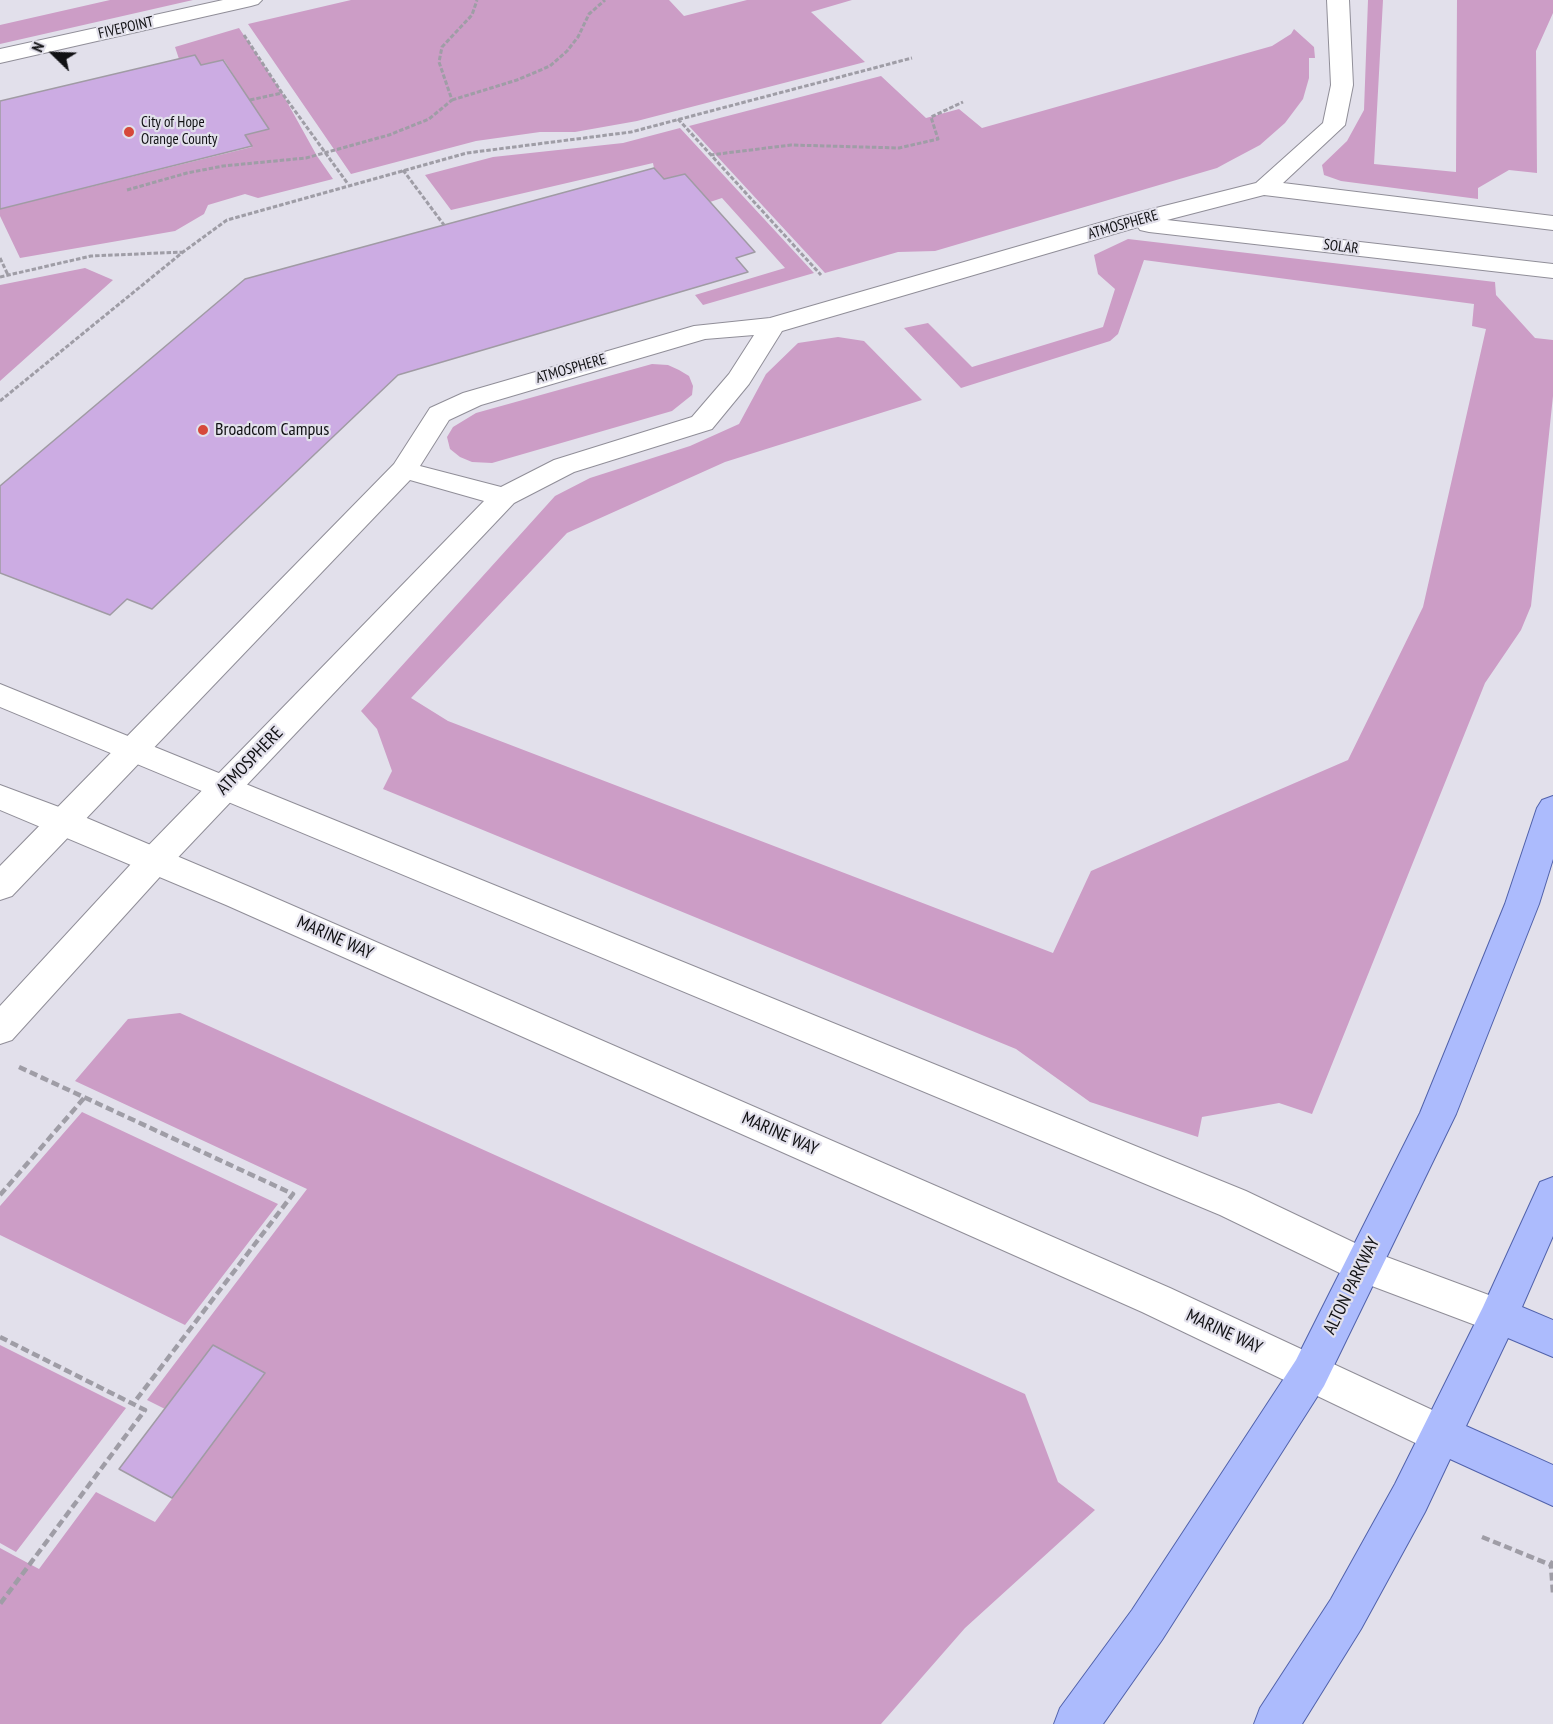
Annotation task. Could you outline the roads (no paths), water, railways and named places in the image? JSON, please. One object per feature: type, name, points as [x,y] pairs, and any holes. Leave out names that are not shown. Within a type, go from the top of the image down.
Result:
[{"type":"main road","name":"ALTON PARKWAY","points":[[1076,1724],[1147,1625],[1310,1373],[1437,1114],[1475,1025],[1522,904],[1553,808]]},
{"type":"main road","points":[[1276,1724],[1346,1614],[1442,1435],[1553,1193]]},
{"type":"main road","points":[[1498,1316],[1553,1339]]},
{"type":"main road","name":"MARINE WAY","points":[[1442,1435],[1553,1486]]},
{"type":"street","name":"FIVEPOINT","points":[[0,56],[251,0]]},
{"type":"street","name":"ATMOSPHERE","points":[[0,887],[404,470],[439,414],[472,399],[703,331],[772,326],[1129,222],[1264,188],[1334,125],[1342,85],[1338,0]]},
{"type":"street","name":"SOLAR","points":[[1264,188],[1427,232],[1553,271]]},
{"type":"street","name":"SOLAR","points":[[1129,222],[1427,232],[1553,223]]},
{"type":"street","name":"ATMOSPHERE","points":[[0,1030],[155,860],[504,497],[564,466],[702,423],[740,378],[772,326]]},
{"type":"street","points":[[404,470],[504,497]]},
{"type":"street","points":[[0,695],[1233,1203],[1362,1265],[1498,1316]]},
{"type":"street","name":"MARINE WAY","points":[[0,797],[155,860],[1156,1300],[1442,1435]]},
{"type":"place","name":"City of Hope Orange County","points":[[129,132]]},
{"type":"place","name":"Broadcom Campus","points":[[203,430]]}]
